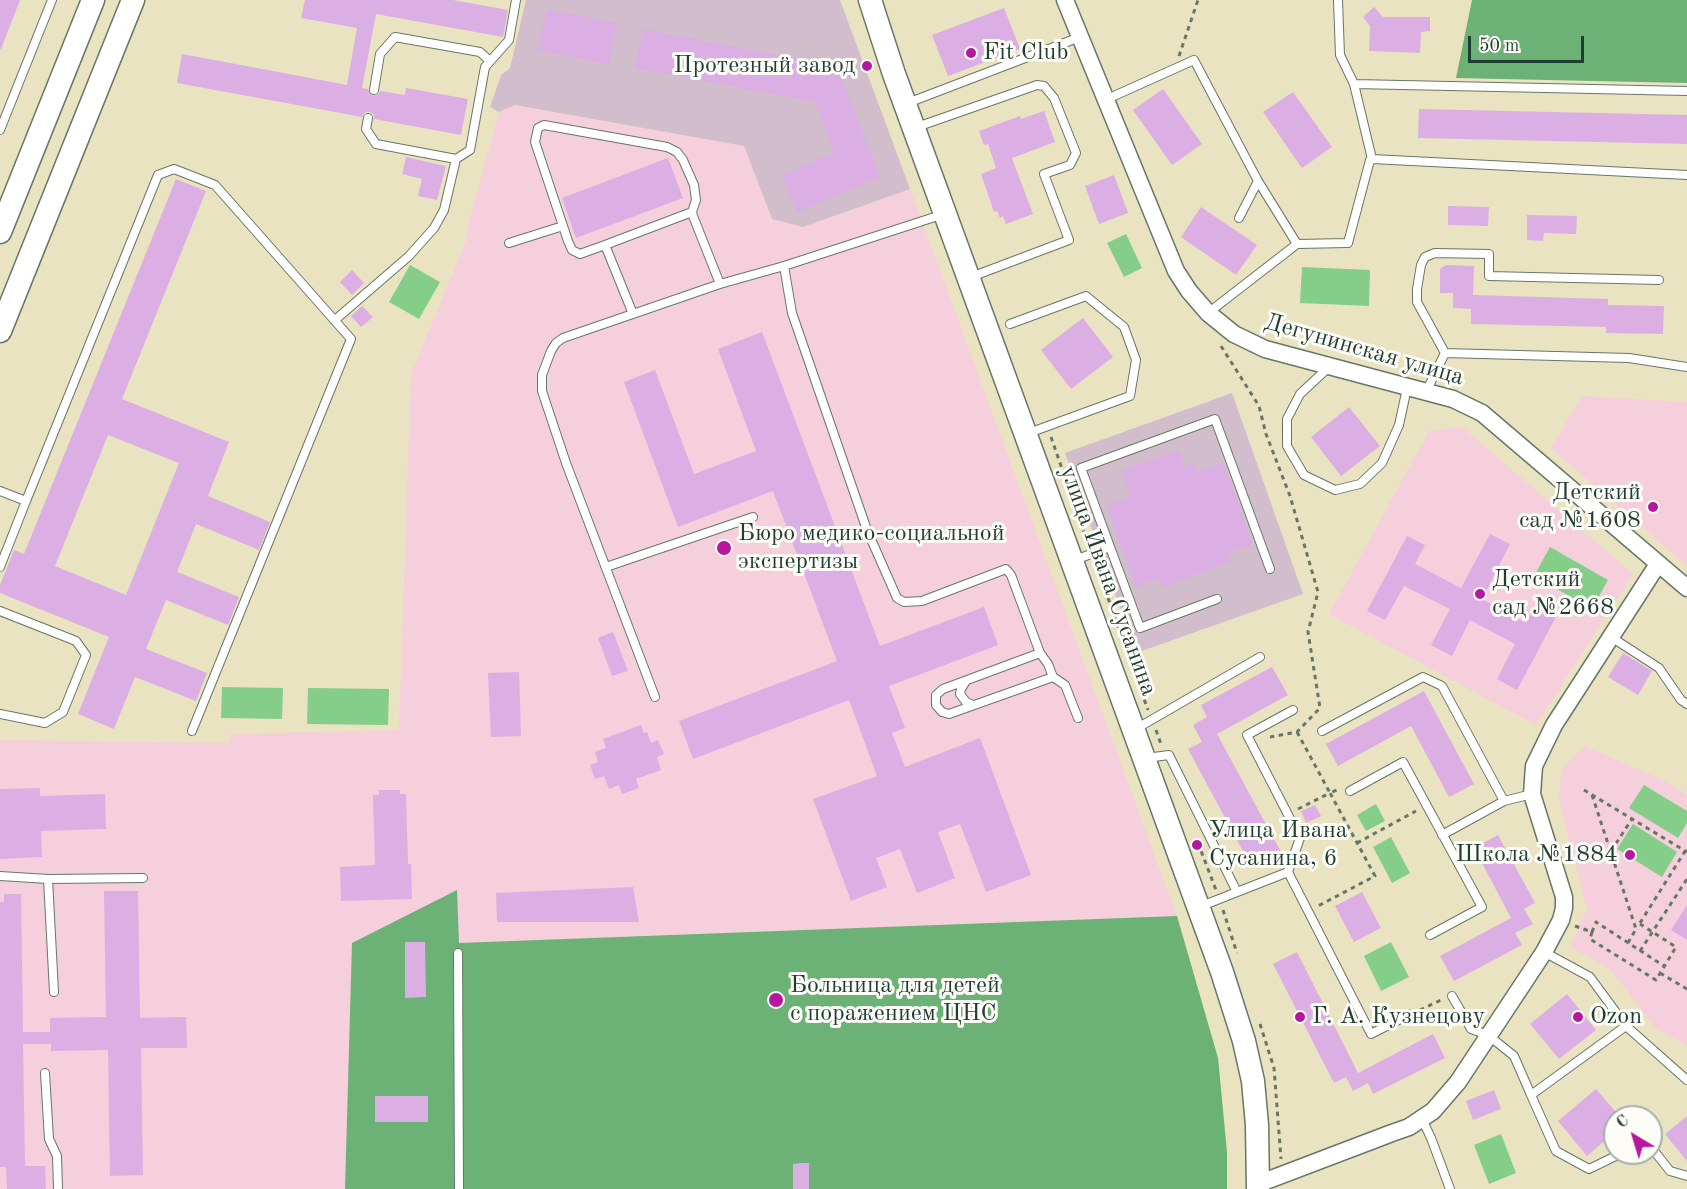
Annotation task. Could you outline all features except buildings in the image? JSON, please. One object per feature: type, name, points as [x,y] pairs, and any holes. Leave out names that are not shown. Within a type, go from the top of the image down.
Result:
[{"type":"street","points":[[0,232],[93,0]]},
{"type":"street","points":[[0,331],[133,0]]},
{"type":"street","name":"улица Ивана Сусанина","points":[[870,0],[944,214],[1230,995],[1249,1061],[1255,1101],[1258,1187]]},
{"type":"street","name":"Дегунинская улица","points":[[1065,0],[1176,271],[1208,313],[1234,334],[1281,355],[1453,399],[1482,413],[1687,588]]},
{"type":"street","points":[[1258,1187],[1422,1119],[1446,1098],[1544,952],[1561,920],[1564,897],[1532,794],[1534,766],[1541,748],[1658,564]]},
{"type":"lane","points":[[0,130],[52,0]]},
{"type":"lane","points":[[368,118],[366,129],[376,144],[456,159],[470,150],[485,67],[509,40],[516,0]]},
{"type":"lane","points":[[1208,313],[1298,244],[1348,243],[1372,159],[1354,84],[1340,55],[1338,0]]},
{"type":"lane","points":[[374,90],[380,54],[395,37],[480,52],[490,61]]},
{"type":"lane","points":[[905,104],[1080,37]]},
{"type":"lane","points":[[1105,100],[1194,60],[1258,181],[1298,244]]},
{"type":"lane","points":[[1354,84],[1687,91]]},
{"type":"lane","points":[[913,128],[1037,85],[1044,86],[1054,98],[1076,153],[1070,165],[1044,174],[1069,240],[968,279]]},
{"type":"lane","points":[[692,212],[580,254],[576,253],[568,241],[535,142],[538,128],[544,125],[667,147],[677,152],[683,159],[694,185],[696,200],[692,212],[720,284]]},
{"type":"lane","points":[[335,320],[409,256],[434,228],[444,210],[456,159]]},
{"type":"lane","points":[[1372,159],[1687,175]]},
{"type":"lane","points":[[0,567],[158,175],[174,169],[215,185],[351,339],[192,731]]},
{"type":"lane","points":[[1239,218],[1258,181]]},
{"type":"lane","points":[[656,698],[566,463],[542,391],[542,375],[551,351],[563,338],[720,284],[784,266],[944,214]]},
{"type":"lane","points":[[509,243],[563,226]]},
{"type":"lane","points":[[605,245],[633,314]]},
{"type":"lane","points":[[1445,353],[1418,302],[1420,265],[1425,257],[1435,253],[1489,254],[1489,276],[1659,280]]},
{"type":"lane","points":[[784,266],[792,313],[867,530],[897,598],[904,602],[922,601],[1006,569],[1011,575],[1040,653],[1053,677],[1065,685],[1078,718]]},
{"type":"lane","points":[[1010,324],[1086,296],[1124,327],[1136,360],[1130,396],[1025,435]]},
{"type":"lane","points":[[1445,353],[1629,358],[1687,367]]},
{"type":"lane","points":[[1426,393],[1445,353]]},
{"type":"lane","points":[[1329,368],[1300,394],[1287,419],[1287,446],[1304,475],[1335,490],[1360,483],[1382,463],[1399,425],[1407,388]]},
{"type":"lane","points":[[1217,599],[1140,628],[1081,468],[1215,419],[1270,569]]},
{"type":"lane","points":[[0,491],[26,501]]},
{"type":"lane","points":[[606,567],[753,517]]},
{"type":"lane","points":[[1072,561],[1110,547]]},
{"type":"lane","points":[[0,611],[76,641],[86,655],[63,712],[45,723],[0,714]]},
{"type":"lane","points":[[1611,637],[1659,668],[1681,700],[1687,704]]},
{"type":"lane","points":[[1040,653],[939,691],[935,700],[936,705],[942,712],[949,714],[1053,677]]},
{"type":"lane","points":[[1134,730],[1260,657]]},
{"type":"lane","points":[[1322,731],[1423,676],[1442,686],[1504,801]]},
{"type":"lane","points":[[966,681],[960,694],[966,702],[973,705]]},
{"type":"lane","points":[[1293,710],[1247,735],[1300,838],[1288,872],[1371,1034],[1410,1014]]},
{"type":"lane","points":[[1144,758],[1169,755],[1237,892]]},
{"type":"lane","points":[[1350,791],[1403,762],[1482,907],[1430,935]]},
{"type":"lane","points":[[1442,835],[1504,801],[1532,794]]},
{"type":"lane","points":[[1199,907],[1288,872]]},
{"type":"lane","points":[[0,876],[48,879],[143,878]]},
{"type":"lane","points":[[48,879],[54,992]]},
{"type":"lane","points":[[1544,952],[1590,977],[1626,1026],[1687,1080]]},
{"type":"lane","points":[[458,953],[459,1189]]},
{"type":"lane","points":[[1452,996],[1471,1029],[1488,1035],[1514,1056],[1556,1151],[1589,1169],[1603,1162]]},
{"type":"lane","points":[[1531,1095],[1626,1026]]},
{"type":"lane","points":[[45,1073],[49,1139],[57,1156],[58,1189]]},
{"type":"lane","points":[[1422,1119],[1450,1189]]},
{"type":"lane","points":[[1663,1162],[1670,1171],[1687,1176]]},
{"type":"path","points":[[1174,69],[1198,0]]},
{"type":"path","points":[[1221,346],[1259,406],[1266,434],[1290,496],[1318,592],[1308,632],[1320,708],[1297,732],[1270,737],[1261,728]]},
{"type":"path","points":[[1584,790],[1686,850],[1628,943]]},
{"type":"path","points":[[1302,807],[1330,793],[1375,876],[1308,912]]},
{"type":"path","points":[[1592,795],[1636,929]]},
{"type":"path","points":[[1357,843],[1426,805]]},
{"type":"path","points":[[1611,851],[1632,819]]},
{"type":"path","points":[[1640,951],[1687,879]]},
{"type":"path","points":[[1561,920],[1592,932]]},
{"type":"path","points":[[1640,924],[1676,947],[1656,980],[1590,939],[1596,922],[1664,966]]},
{"type":"path","points":[[1660,972],[1687,989]]},
{"type":"path","points":[[1410,1014],[1452,996]]},
{"type":"shaded area","points":[[526,0],[840,0],[910,189],[803,227],[772,219],[744,146],[515,105],[499,112],[490,107],[501,75],[510,68]]},
{"type":"shaded area","points":[[515,105],[744,146],[772,219],[803,227],[910,189],[1177,916],[1218,1058],[1227,1152],[1227,1189],[0,1189],[0,740],[229,743],[230,734],[399,730],[411,374],[466,241],[466,233],[499,112]]},
{"type":"shaded area","points":[[1232,393],[1303,594],[1136,653],[1065,453]]},
{"type":"shaded area","name":"Детский сад №1608","points":[[1582,396],[1687,402],[1687,566],[1551,448]]},
{"type":"shaded area","name":"Детский сад №2668","points":[[1462,427],[1633,574],[1536,725],[1329,614],[1429,431]]},
{"type":"shaded area","name":"Школа №1884","points":[[1584,746],[1663,780],[1687,795],[1687,1045],[1657,1030],[1610,969],[1570,947],[1587,909],[1559,801],[1561,770]]},
{"type":"green space","points":[[1472,0],[1687,0],[1687,83],[1456,78]]},
{"type":"green space","points":[[1126,234],[1142,268],[1124,277],[1107,243]]},
{"type":"green space","points":[[410,265],[440,282],[419,319],[389,302]]},
{"type":"green space","points":[[1302,267],[1370,270],[1369,306],[1300,303]]},
{"type":"green space","points":[[1550,547],[1608,580],[1592,609],[1534,576]]},
{"type":"green space","points":[[222,687],[283,688],[282,719],[221,718]]},
{"type":"green space","points":[[308,688],[389,689],[388,725],[307,724]]},
{"type":"green space","points":[[1644,785],[1687,811],[1687,823],[1678,838],[1629,808]]},
{"type":"green space","points":[[1376,804],[1385,821],[1366,831],[1357,815]]},
{"type":"green space","points":[[1633,824],[1677,852],[1662,877],[1617,849]]},
{"type":"green space","points":[[1391,837],[1410,873],[1392,883],[1373,847]]},
{"type":"green space","name":"Больница для детей с поражением ЦНС","points":[[457,890],[459,943],[1177,916],[1218,1058],[1227,1152],[1227,1189],[809,1189],[809,1163],[793,1164],[793,1189],[345,1189],[352,943]],"holes":[[[405,943],[425,943],[425,997],[405,997]],[[428,1096],[428,1122],[376,1122],[375,1097]]]},
{"type":"green space","points":[[1391,942],[1409,977],[1381,991],[1364,956]]},
{"type":"green space","points":[[1501,1134],[1516,1173],[1489,1184],[1474,1145]]},
{"type":"place","name":"Fit Club","points":[[971,53]]},
{"type":"place","name":"Протезный завод","points":[[867,66]]},
{"type":"place","name":"Детский сад №1608","points":[[1653,507]]},
{"type":"place","name":"Бюро медико-социальной экспертизы","points":[[724,548]]},
{"type":"place","name":"Детский сад №2668","points":[[1480,594]]},
{"type":"place","name":"Улица Ивана Сусанина, 6","points":[[1197,845]]},
{"type":"place","name":"Школа №1884","points":[[1630,855]]},
{"type":"place","name":"Больница для детей с поражением ЦНС","points":[[776,1000]]},
{"type":"place","name":"Г. А. Кузнецову","points":[[1300,1017]]},
{"type":"place","name":"Ozon","points":[[1578,1017]]}]
